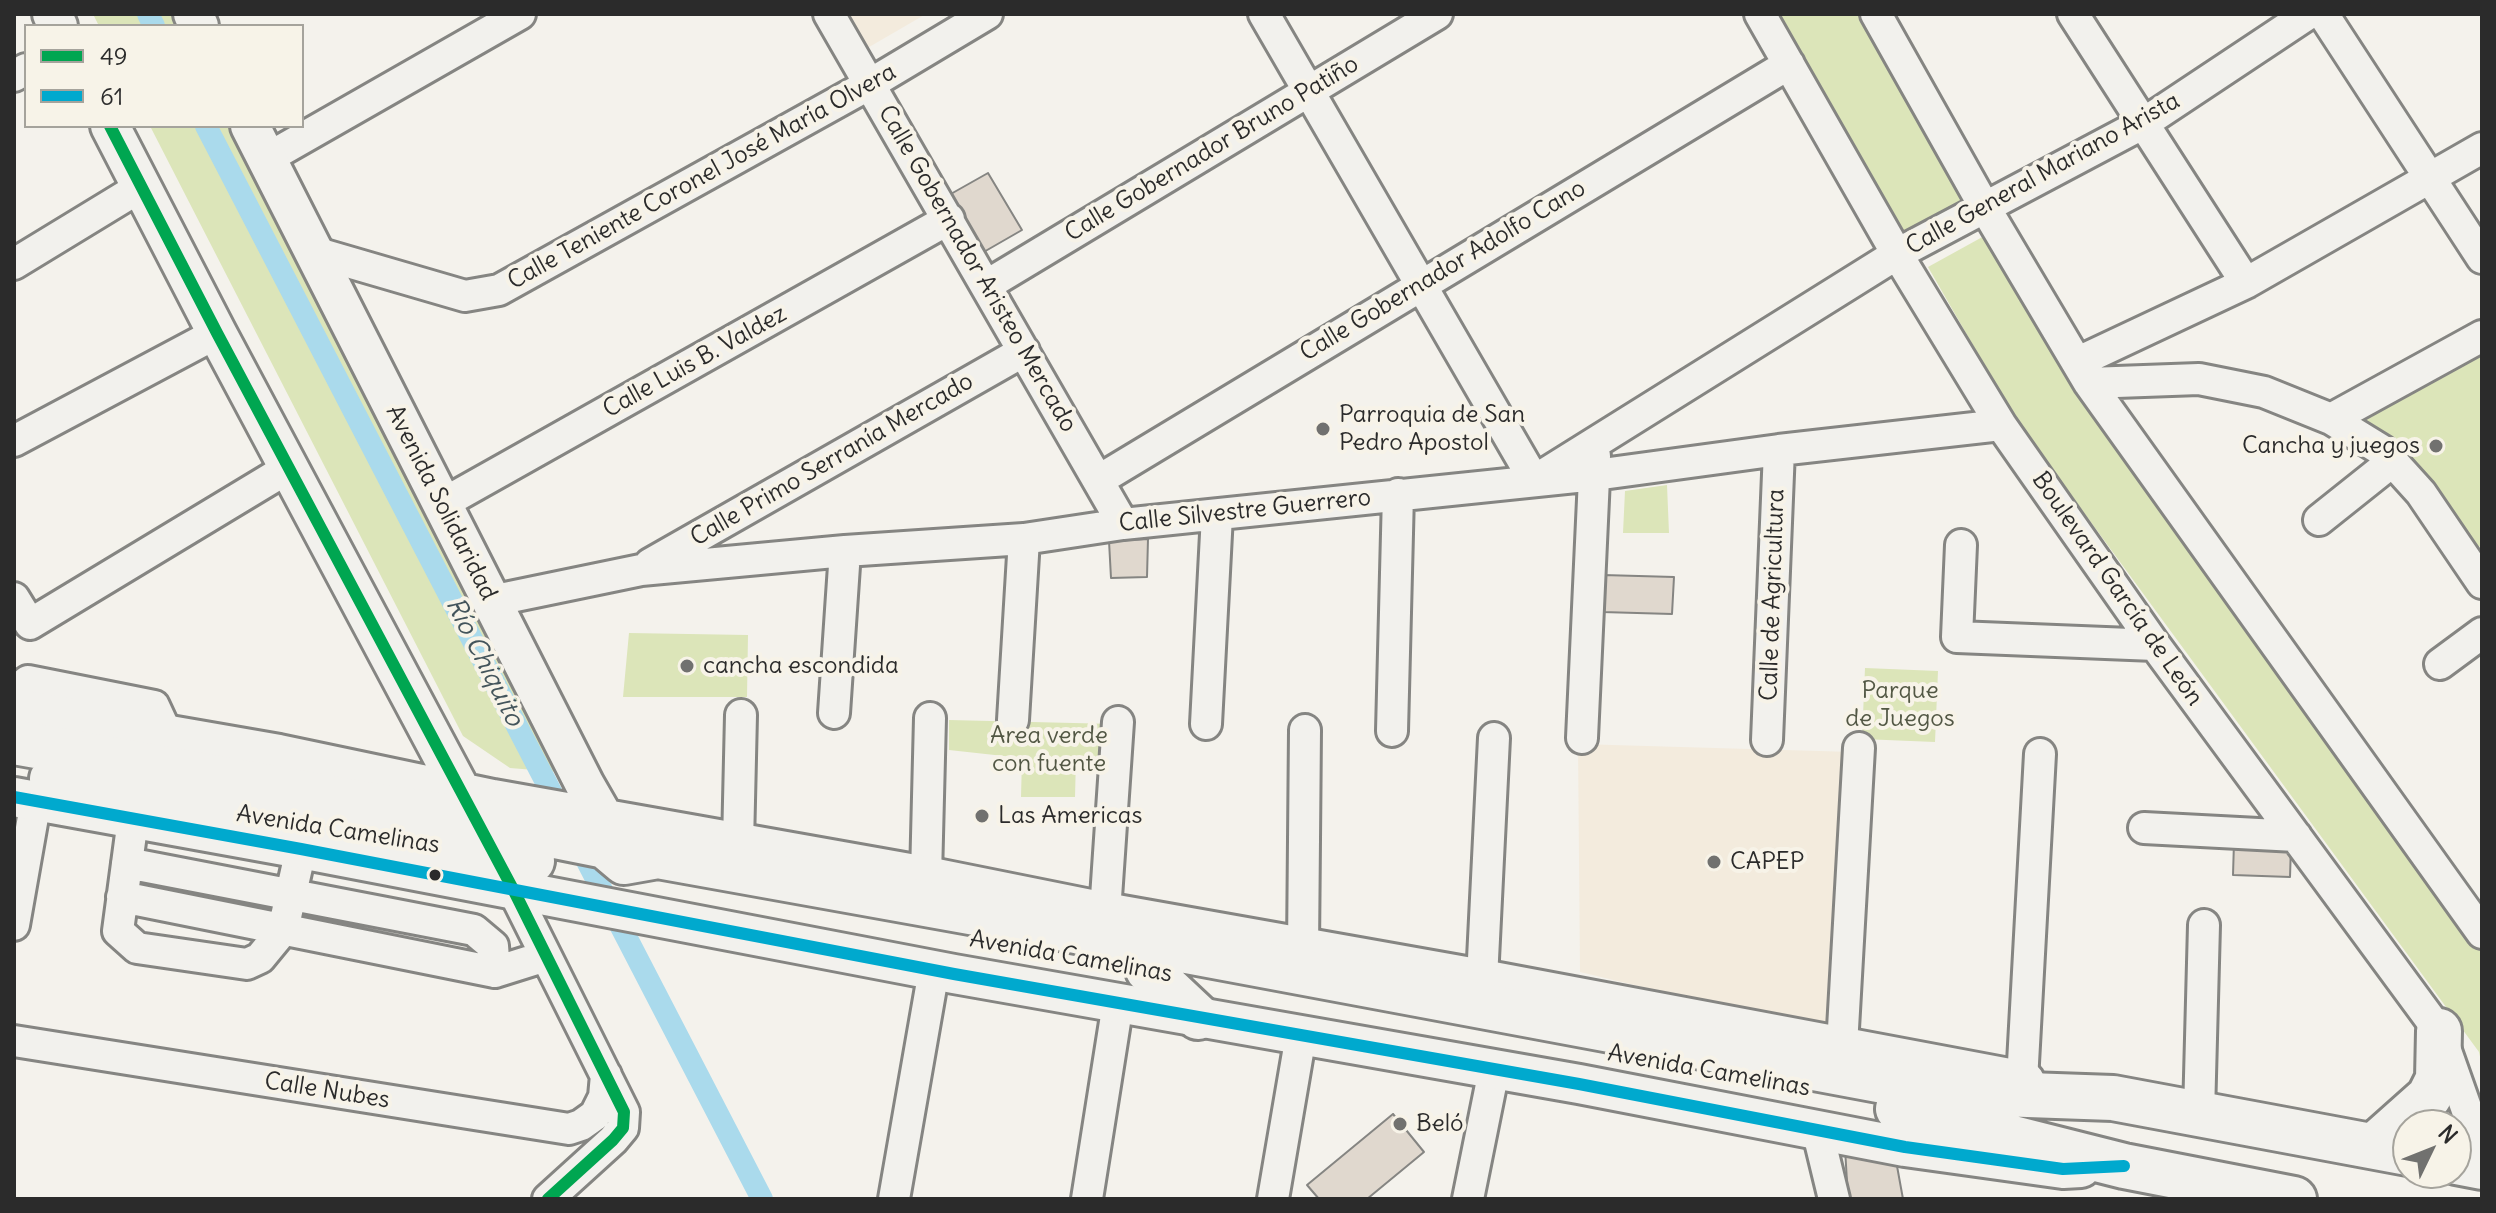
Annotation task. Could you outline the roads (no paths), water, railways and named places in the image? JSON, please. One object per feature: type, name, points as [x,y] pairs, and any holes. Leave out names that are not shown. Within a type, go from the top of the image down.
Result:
[{"type":"highway","name":"Avenida Camelinas","points":[[14,742],[339,799],[501,836]]},
{"type":"highway","points":[[339,799],[380,775]]},
{"type":"highway","name":"Avenida Camelinas","points":[[21,790],[226,813],[609,842],[658,856],[1815,1090],[2124,1166],[2276,1196]]},
{"type":"highway","points":[[1122,915],[1160,959],[1198,1017]]},
{"type":"highway","name":"Avenida Camelinas","points":[[1160,959],[1943,1092],[2113,1098],[2391,1150]]},
{"type":"highway","points":[[2391,1150],[2429,1097],[2438,1079],[2439,1031]]},
{"type":"highway","points":[[2196,1180],[2214,1165],[2222,1140],[2210,1116]]},
{"type":"highway","points":[[2276,1196],[2254,1166],[2262,1144],[2271,1130],[2277,1128]]},
{"type":"main road","points":[[111,128],[429,730],[501,836],[609,842]]},
{"type":"main road","name":"Avenida Solidaridad","points":[[258,142],[491,601],[609,842]]},
{"type":"main road","name":"Avenida Camelinas","points":[[14,708],[380,775],[501,836]]},
{"type":"main road","name":"Avenida Camelinas","points":[[21,790],[133,819],[301,849],[501,836],[738,844],[926,876],[1303,949],[1482,979],[2113,1098]]},
{"type":"main road","name":"Avenida Camelinas","points":[[609,842],[934,970],[1579,1084],[1905,1147],[2049,1168],[2124,1166]]},
{"type":"street","points":[[304,120],[520,14]]},
{"type":"street","name":"Calle Gobernador Aristeo Mercado","points":[[829,14],[1123,524]]},
{"type":"street","name":"Calle Teniente Coronel José María Olvera","points":[[314,252],[465,296],[499,290],[870,84],[987,14]]},
{"type":"street","points":[[1264,14],[1534,480]]},
{"type":"street","name":"Calle Gobernador Bruno Patiño","points":[[987,285],[1437,14]]},
{"type":"street","name":"Boulevard García de León","points":[[1760,14],[1897,254],[2001,425],[2155,645],[2439,1031],[2482,1153]]},
{"type":"street","points":[[1876,14],[1984,206],[2084,373],[2482,933]]},
{"type":"street","points":[[2073,14],[2246,283]]},
{"type":"street","name":"Calle General Mariano Arista","points":[[1534,480],[1897,254],[2144,123],[2308,14]]},
{"type":"street","points":[[2323,14],[2482,258]]},
{"type":"street","name":"Calle Gobernador Adolfo Cano","points":[[1099,480],[1789,64]]},
{"type":"street","points":[[258,142],[287,128]]},
{"type":"street","points":[[2084,373],[2482,148]]},
{"type":"street","points":[[14,264],[142,186]]},
{"type":"street","name":"Calle Luis B. Valdez","points":[[442,504],[949,219]]},
{"type":"street","points":[[14,441],[217,333]]},
{"type":"street","points":[[2331,419],[2482,336]]},
{"type":"street","name":"Calle Primo Serranía Mercado","points":[[641,570],[1024,351]]},
{"type":"street","points":[[2084,373],[2199,379],[2264,392],[2331,419],[2383,451],[2393,461],[2421,493],[2482,583]]},
{"type":"street","name":"Calle Silvestre Guerrero","points":[[491,601],[641,570],[845,551],[1024,539],[1123,524],[1595,475],[2001,425]]},
{"type":"street","points":[[1582,738],[1595,443]]},
{"type":"street","name":"Calle de Agricultura","points":[[1767,740],[1779,450]]},
{"type":"street","points":[[2319,520],[2393,461]]},
{"type":"street","points":[[22,611],[290,467]]},
{"type":"street","points":[[1392,731],[1398,494]]},
{"type":"street","points":[[1206,724],[1217,515]]},
{"type":"street","points":[[1013,720],[1024,539]]},
{"type":"street","points":[[1961,545],[1957,637],[2155,645]]},
{"type":"street","points":[[834,713],[845,551]]},
{"type":"street","points":[[2440,664],[2482,633]]},
{"type":"street","points":[[14,693],[28,681],[154,706],[167,734]]},
{"type":"street","points":[[738,844],[741,715]]},
{"type":"street","points":[[926,876],[930,718]]},
{"type":"street","points":[[1118,722],[1122,915]]},
{"type":"street","points":[[1303,949],[1305,730]]},
{"type":"street","points":[[1482,979],[1494,738]]},
{"type":"street","points":[[1842,1046],[1859,748]]},
{"type":"street","points":[[2022,1081],[2040,754]]},
{"type":"street","points":[[14,925],[21,790]]},
{"type":"street","points":[[133,819],[118,931],[137,948],[247,964],[260,958],[283,930],[301,849]]},
{"type":"street","points":[[2144,828],[2296,836]]},
{"type":"street","points":[[501,836],[546,956],[624,1112],[623,1128],[548,1199]]},
{"type":"street","points":[[127,863],[474,930],[493,946],[495,972]]},
{"type":"street","points":[[122,897],[495,972],[546,956]]},
{"type":"street","points":[[2204,925],[2210,1116]]},
{"type":"street","points":[[894,1199],[934,970]]},
{"type":"street","points":[[1087,1199],[1118,1003]]},
{"type":"street","points":[[1273,1199],[1301,1035]]},
{"type":"street","name":"Calle Nubes","points":[[14,1041],[569,1129],[595,1115],[604,1097],[606,1075]]},
{"type":"street","points":[[1468,1199],[1494,1070]]},
{"type":"street","points":[[1817,1129],[1834,1199]]},
{"type":"waterway","name":"Río Chiquito","points":[[148,14],[153,24]]},
{"type":"waterway","name":"Río Chiquito","points":[[207,128],[762,1199]]},
{"type":"place","name":"Parroquia de San Pedro Apostol","points":[[1323,429]]},
{"type":"place","name":"Cancha y juegos","points":[[2436,446]]},
{"type":"place","name":"cancha escondida","points":[[687,666]]},
{"type":"place","name":"Las Americas","points":[[982,816]]},
{"type":"place","name":"CAPEP","points":[[1714,862]]},
{"type":"place","name":"Beló","points":[[1400,1124]]},
{"type":"park label","name":"Parque de Juegos","points":[[1900,705]]},
{"type":"park label","name":"Area verde con fuente","points":[[1049,750]]}]
